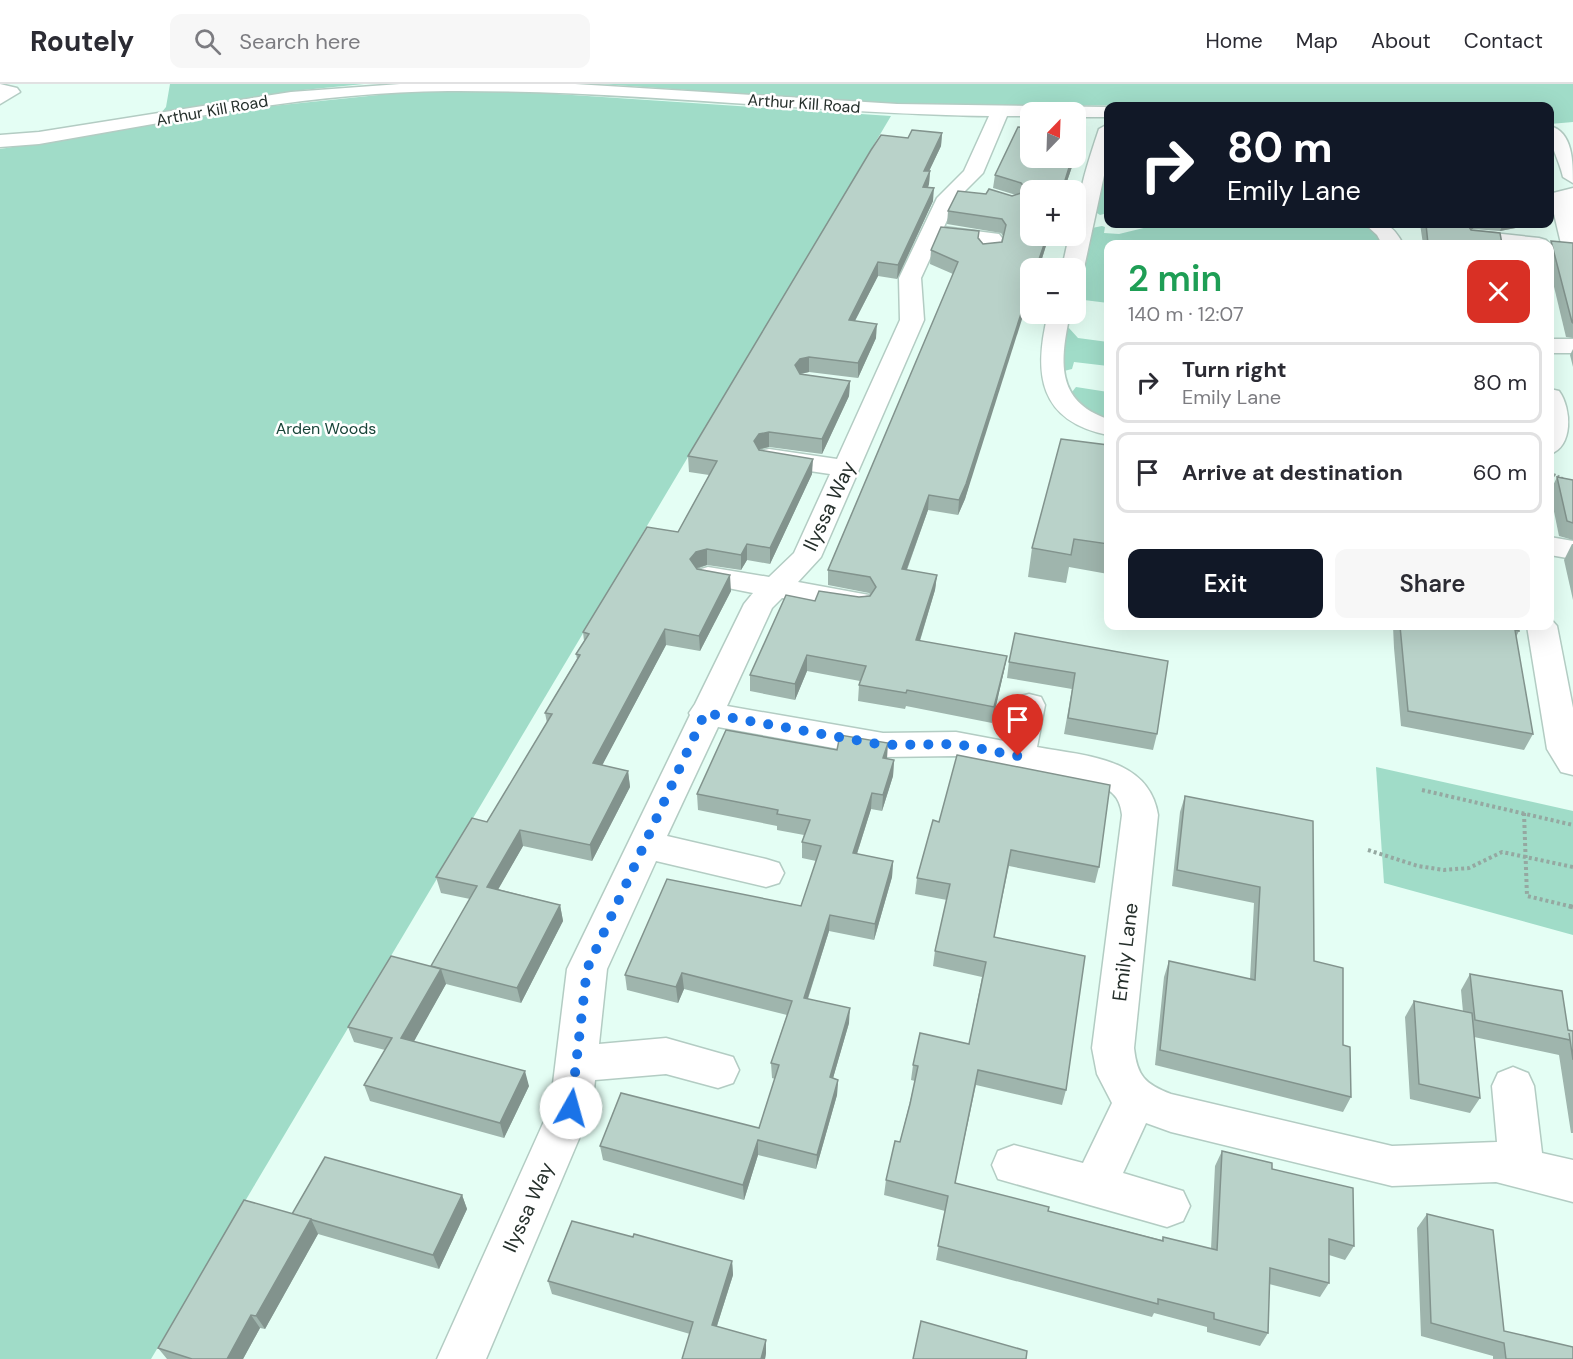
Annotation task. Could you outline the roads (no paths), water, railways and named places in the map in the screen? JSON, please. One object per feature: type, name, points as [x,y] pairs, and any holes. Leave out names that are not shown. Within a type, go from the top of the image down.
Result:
[{"type":"street","name":"Arthur Kill Road","points":[[0,141],[39,138],[291,97],[445,86],[540,87],[1104,120]]},
{"type":"street","points":[[0,88],[11,92],[0,99]]},
{"type":"street","name":"Ilyssa Way","points":[[461,1359],[571,1108],[587,969],[705,713],[759,604],[807,557],[846,468],[869,389],[912,320],[910,278],[947,198],[970,189],[973,173],[1000,112]]},
{"type":"street","points":[[1554,131],[1573,129]]},
{"type":"street","points":[[1075,258],[1104,132]]},
{"type":"street","points":[[1554,138],[1573,177]]},
{"type":"street","points":[[1554,191],[1573,194]]},
{"type":"street","points":[[1554,246],[1573,248],[1560,197],[1573,194]]},
{"type":"street","points":[[1380,228],[1386,232],[1390,240]]},
{"type":"street","points":[[931,231],[992,238],[990,250]]},
{"type":"street","points":[[1474,237],[1502,240]]},
{"type":"street","points":[[1057,324],[1050,357],[1051,378],[1062,402],[1075,414],[1104,425]]},
{"type":"street","points":[[1554,417],[1557,432],[1557,438],[1554,441]]},
{"type":"street","points":[[769,457],[846,468]]},
{"type":"street","points":[[1554,547],[1573,550]]},
{"type":"street","points":[[708,576],[858,602]]},
{"type":"street","points":[[1554,643],[1564,749],[1573,763]]},
{"type":"street","points":[[1018,756],[1029,705]]},
{"type":"street","name":"Emily Lane","points":[[705,713],[883,745],[956,744],[1114,776],[1129,785],[1139,800],[1140,815],[1113,1048],[1114,1070],[1123,1086],[1136,1100]]},
{"type":"street","points":[[645,845],[766,873]]},
{"type":"street","points":[[576,1064],[666,1056],[718,1070]]},
{"type":"street","points":[[1513,1086],[1522,1168]]},
{"type":"street","points":[[1095,1186],[1136,1100],[1171,1113],[1392,1166],[1496,1162],[1573,1181]]},
{"type":"street","points":[[1014,1165],[1167,1206]]},
{"type":"park label","name":"Arden Woods","points":[[326,428]]}]
